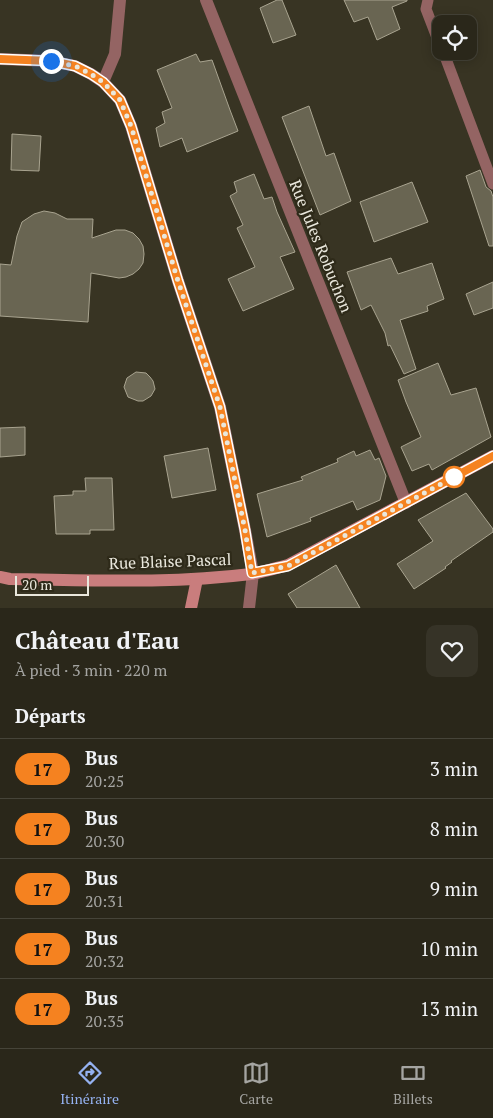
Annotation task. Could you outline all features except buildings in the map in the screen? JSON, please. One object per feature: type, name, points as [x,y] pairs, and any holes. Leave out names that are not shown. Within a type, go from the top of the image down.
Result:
[{"type":"street","points":[[103,82],[115,54],[120,0]]},
{"type":"street","name":"Rue Jules Robuchon","points":[[206,0],[406,503]]},
{"type":"street","points":[[0,59],[51,61],[75,66],[103,82],[120,100],[131,126],[178,281],[220,407],[252,573],[250,608]]},
{"type":"street","name":"Rue Blaise Pascal","points":[[0,578],[197,579],[252,573],[288,566],[493,456]]},
{"type":"street","points":[[191,608],[197,579]]},
{"type":"lane","points":[[428,0],[426,9],[432,25]]},
{"type":"lane","points":[[446,60],[493,184]]},
{"type":"bus line","name":"17","points":[[0,59],[51,61],[75,66],[103,82],[120,100],[131,126],[178,281],[220,407],[252,573],[288,566],[493,456]]},
{"type":"route","points":[[51,61],[75,66],[103,82],[120,100],[131,126],[178,281],[220,407],[252,573],[288,566],[458,475],[454,477]]}]
